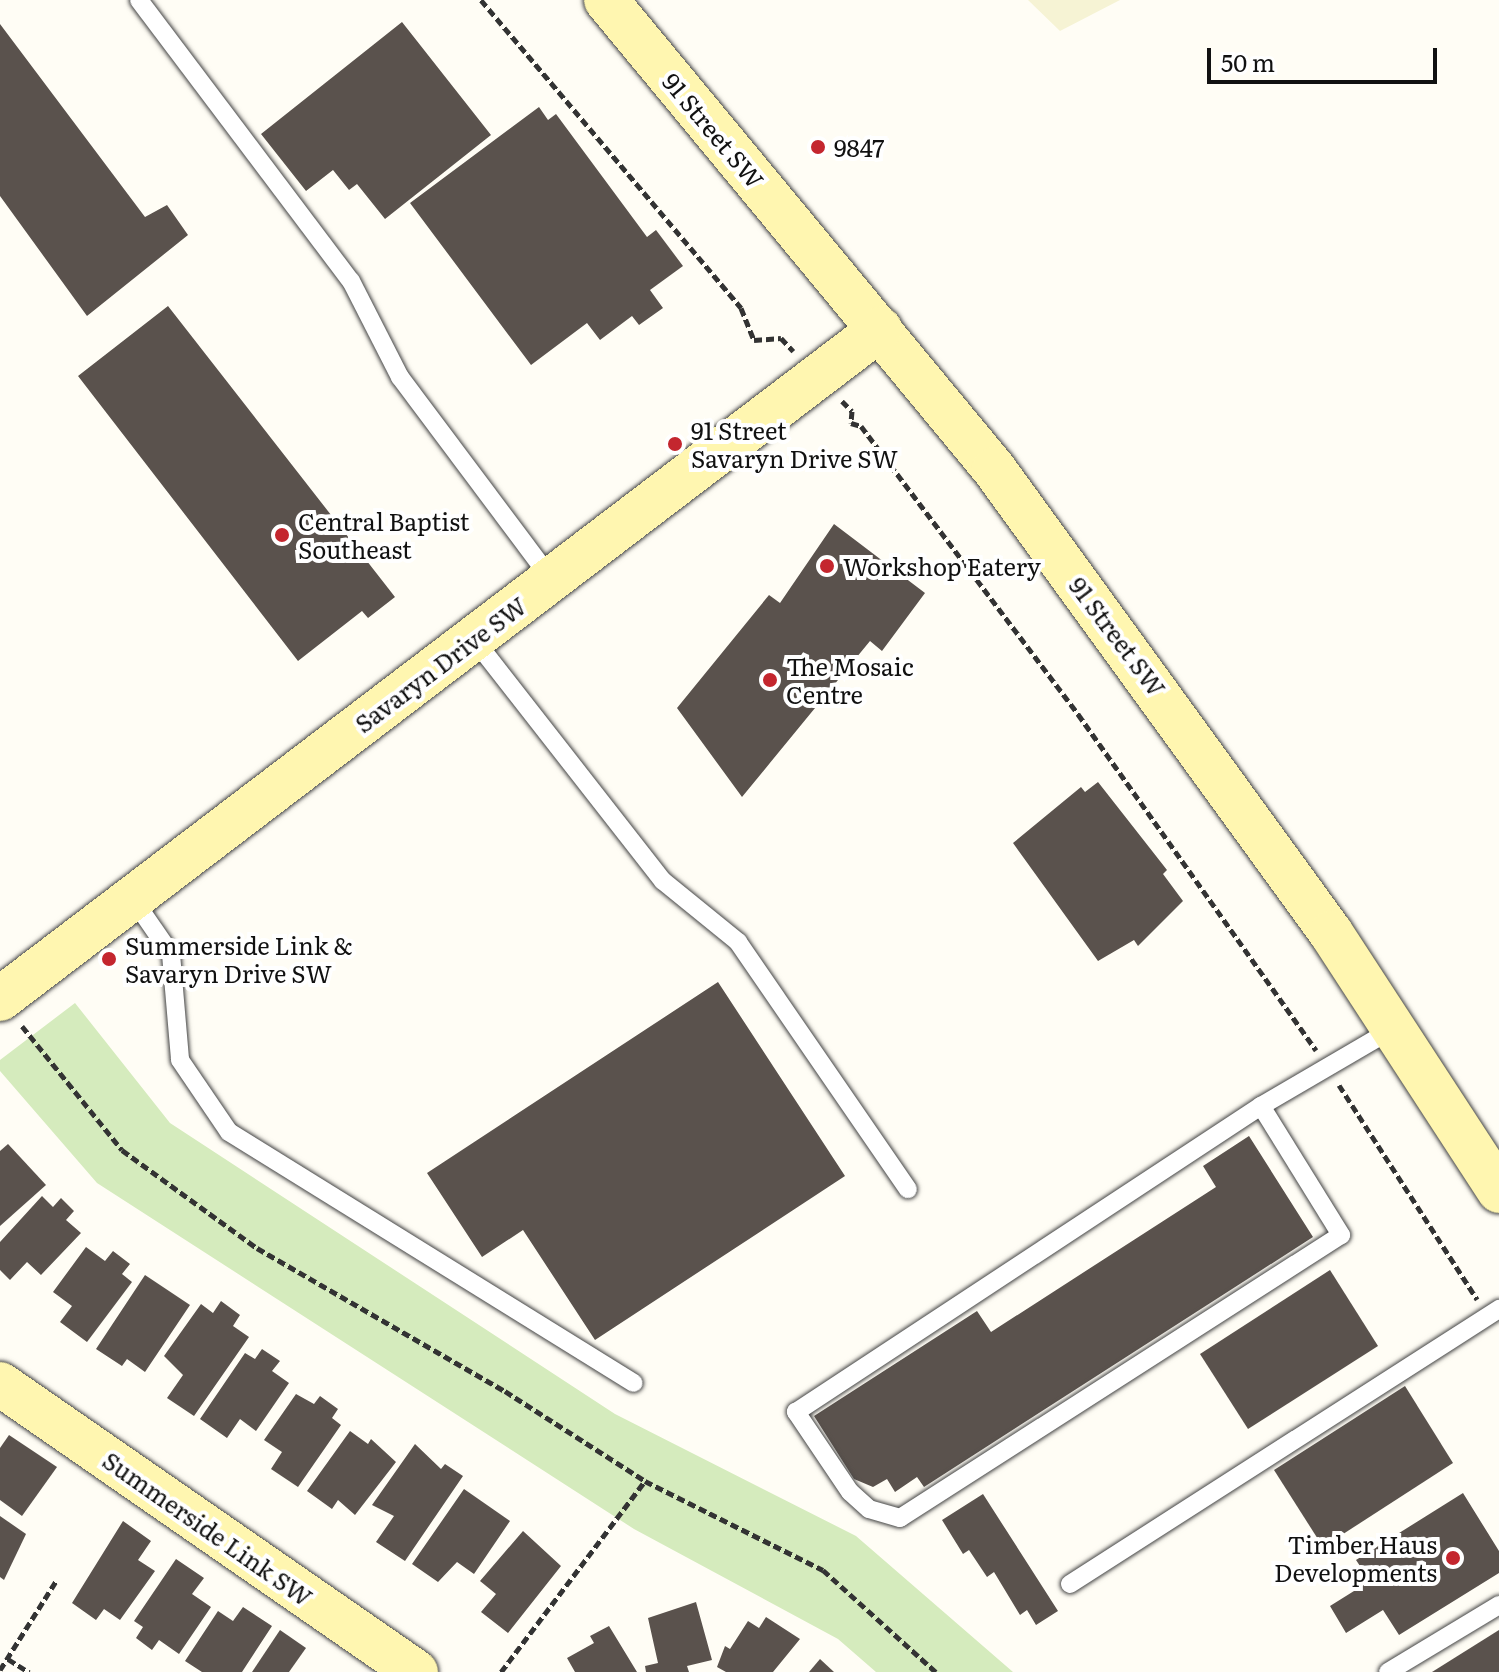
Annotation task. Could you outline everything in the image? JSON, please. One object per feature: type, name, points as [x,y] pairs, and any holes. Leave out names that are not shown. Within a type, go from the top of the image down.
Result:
[{"type":"street","name":"91 Street SW","points":[[606,0],[880,329],[1140,664],[1393,1029],[1499,1191]]},
{"type":"street","name":"Savaryn Drive SW","points":[[10,1011],[133,899],[880,329]]},
{"type":"street","name":"Summerside Link SW","points":[[0,1384],[416,1672]]},
{"type":"lane","points":[[139,0],[351,281],[400,377],[551,579]]},
{"type":"lane","points":[[473,638],[663,881],[738,942],[908,1189]]},
{"type":"lane","points":[[133,899],[171,954],[180,1060],[229,1132],[634,1383]]},
{"type":"lane","points":[[1261,1106],[1341,1235],[900,1518],[869,1509],[850,1492],[796,1412],[1261,1106],[1326,1065],[1393,1029]]},
{"type":"lane","points":[[1070,1584],[1493,1312]]},
{"type":"lane","points":[[1388,1672],[1499,1605]]},
{"type":"path","points":[[481,0],[741,308],[754,340],[781,338]]},
{"type":"path","points":[[852,411],[851,423],[861,426],[1078,714],[1326,1065],[1493,1312]]},
{"type":"path","points":[[10,1011],[105,1134],[142,1167],[257,1248],[505,1391],[645,1481],[823,1570],[936,1672]]},
{"type":"path","points":[[501,1672],[645,1481]]},
{"type":"path","points":[[0,1670],[56,1581]]},
{"type":"path","points":[[8,1659],[29,1672]]},
{"type":"shaded area","points":[[1028,0],[1120,0],[1060,31]]},
{"type":"green space","points":[[75,1003],[170,1123],[615,1414],[856,1536],[1013,1672],[876,1672],[838,1639],[634,1529],[97,1183],[0,1071],[0,1060]]},
{"type":"building","points":[[402,22],[491,135],[385,219],[357,184],[349,190],[333,170],[306,191],[261,134]]},
{"type":"building","points":[[0,24],[145,217],[167,205],[188,235],[87,316],[0,196]]},
{"type":"building","points":[[539,107],[548,120],[556,114],[647,237],[656,230],[683,266],[650,290],[663,308],[639,325],[632,316],[600,340],[587,323],[531,365],[410,203]]},
{"type":"building","points":[[168,306],[395,597],[368,618],[362,611],[298,661],[78,376]]},
{"type":"building","name":"The Mosaic Centre","points":[[834,524],[925,593],[882,651],[870,641],[742,797],[677,708],[769,595],[780,603]]},
{"type":"building","points":[[1098,782],[1167,870],[1163,874],[1183,901],[1138,946],[1134,940],[1098,961],[1013,843],[1081,787],[1085,792]]},
{"type":"building","points":[[718,982],[845,1176],[595,1340],[523,1230],[482,1257],[427,1173]]},
{"type":"building","points":[[1249,1136],[1313,1237],[924,1487],[917,1477],[895,1492],[887,1479],[873,1487],[854,1479],[814,1416],[977,1311],[991,1332],[1216,1187],[1203,1166]]},
{"type":"building","points":[[8,1144],[46,1185],[0,1226],[0,1151]]},
{"type":"building","points":[[42,1196],[53,1207],[61,1198],[74,1211],[66,1220],[81,1233],[41,1275],[27,1262],[10,1280],[0,1270],[0,1242]]},
{"type":"building","points":[[86,1247],[105,1261],[113,1251],[130,1264],[122,1274],[132,1282],[87,1342],[60,1322],[72,1306],[53,1292]]},
{"type":"building","points":[[1330,1270],[1378,1346],[1248,1429],[1200,1354]]},
{"type":"building","points":[[145,1275],[190,1305],[145,1372],[127,1359],[122,1366],[96,1349]]},
{"type":"building","points":[[221,1301],[240,1315],[233,1326],[249,1337],[194,1416],[167,1398],[183,1375],[164,1356],[201,1304],[213,1313]]},
{"type":"building","points":[[262,1349],[280,1361],[272,1371],[289,1383],[256,1431],[240,1419],[227,1438],[200,1419],[245,1353],[255,1359]]},
{"type":"building","points":[[1405,1386],[1453,1463],[1323,1547],[1274,1470]]},
{"type":"building","points":[[296,1394],[314,1404],[320,1396],[338,1409],[332,1418],[341,1425],[298,1487],[271,1469],[282,1452],[264,1440]]},
{"type":"building","points":[[350,1431],[368,1444],[371,1439],[396,1462],[355,1515],[338,1500],[332,1509],[307,1491]]},
{"type":"building","points":[[9,1435],[57,1467],[22,1516],[0,1500],[0,1448]]},
{"type":"building","points":[[415,1444],[441,1469],[445,1464],[463,1476],[405,1561],[376,1542],[394,1516],[372,1505]]},
{"type":"building","points":[[464,1489],[510,1521],[474,1574],[457,1562],[438,1582],[412,1564]]},
{"type":"building","points":[[1463,1493],[1499,1551],[1499,1573],[1399,1635],[1383,1610],[1346,1633],[1330,1606],[1370,1581],[1356,1560]]},
{"type":"building","points":[[983,1494],[1058,1611],[1036,1625],[1027,1610],[1020,1615],[994,1572],[987,1577],[969,1550],[963,1554],[942,1520]]},
{"type":"building","points":[[0,1516],[26,1534],[4,1580],[0,1577]]},
{"type":"building","points":[[123,1521],[151,1541],[138,1560],[155,1571],[120,1620],[104,1609],[96,1620],[72,1603]]},
{"type":"building","points":[[523,1531],[561,1566],[508,1633],[481,1612],[496,1594],[480,1581]]},
{"type":"building","points":[[176,1559],[204,1578],[192,1594],[211,1607],[179,1654],[159,1640],[152,1650],[136,1638],[143,1627],[134,1621]]},
{"type":"building","points":[[696,1602],[712,1660],[687,1666],[689,1672],[646,1672],[645,1666],[658,1663],[648,1618]]},
{"type":"building","points":[[243,1607],[272,1626],[242,1672],[202,1672],[185,1661],[218,1611],[233,1621]]},
{"type":"building","points":[[766,1617],[800,1639],[773,1672],[726,1672],[717,1667],[725,1646],[730,1649],[748,1621],[759,1628]]},
{"type":"building","points":[[609,1626],[637,1672],[575,1672],[567,1658],[594,1643],[590,1636]]},
{"type":"building","points":[[280,1630],[306,1648],[289,1672],[252,1672]]},
{"type":"building","points":[[1499,1630],[1499,1672],[1432,1672]]},
{"type":"building","points":[[820,1659],[834,1672],[809,1672]]},
{"type":"place","name":"9847","points":[[818,147]]},
{"type":"place","name":"91 Street Savaryn Drive SW","points":[[675,444]]},
{"type":"place","name":"Central Baptist Southeast","points":[[282,535]]},
{"type":"place","name":"Workshop Eatery","points":[[827,566]]},
{"type":"place","name":"The Mosaic Centre","points":[[770,680]]},
{"type":"place","name":"Summerside Link & Savaryn Drive SW","points":[[109,959]]},
{"type":"place","name":"Timber Haus Developments","points":[[1453,1558]]}]
